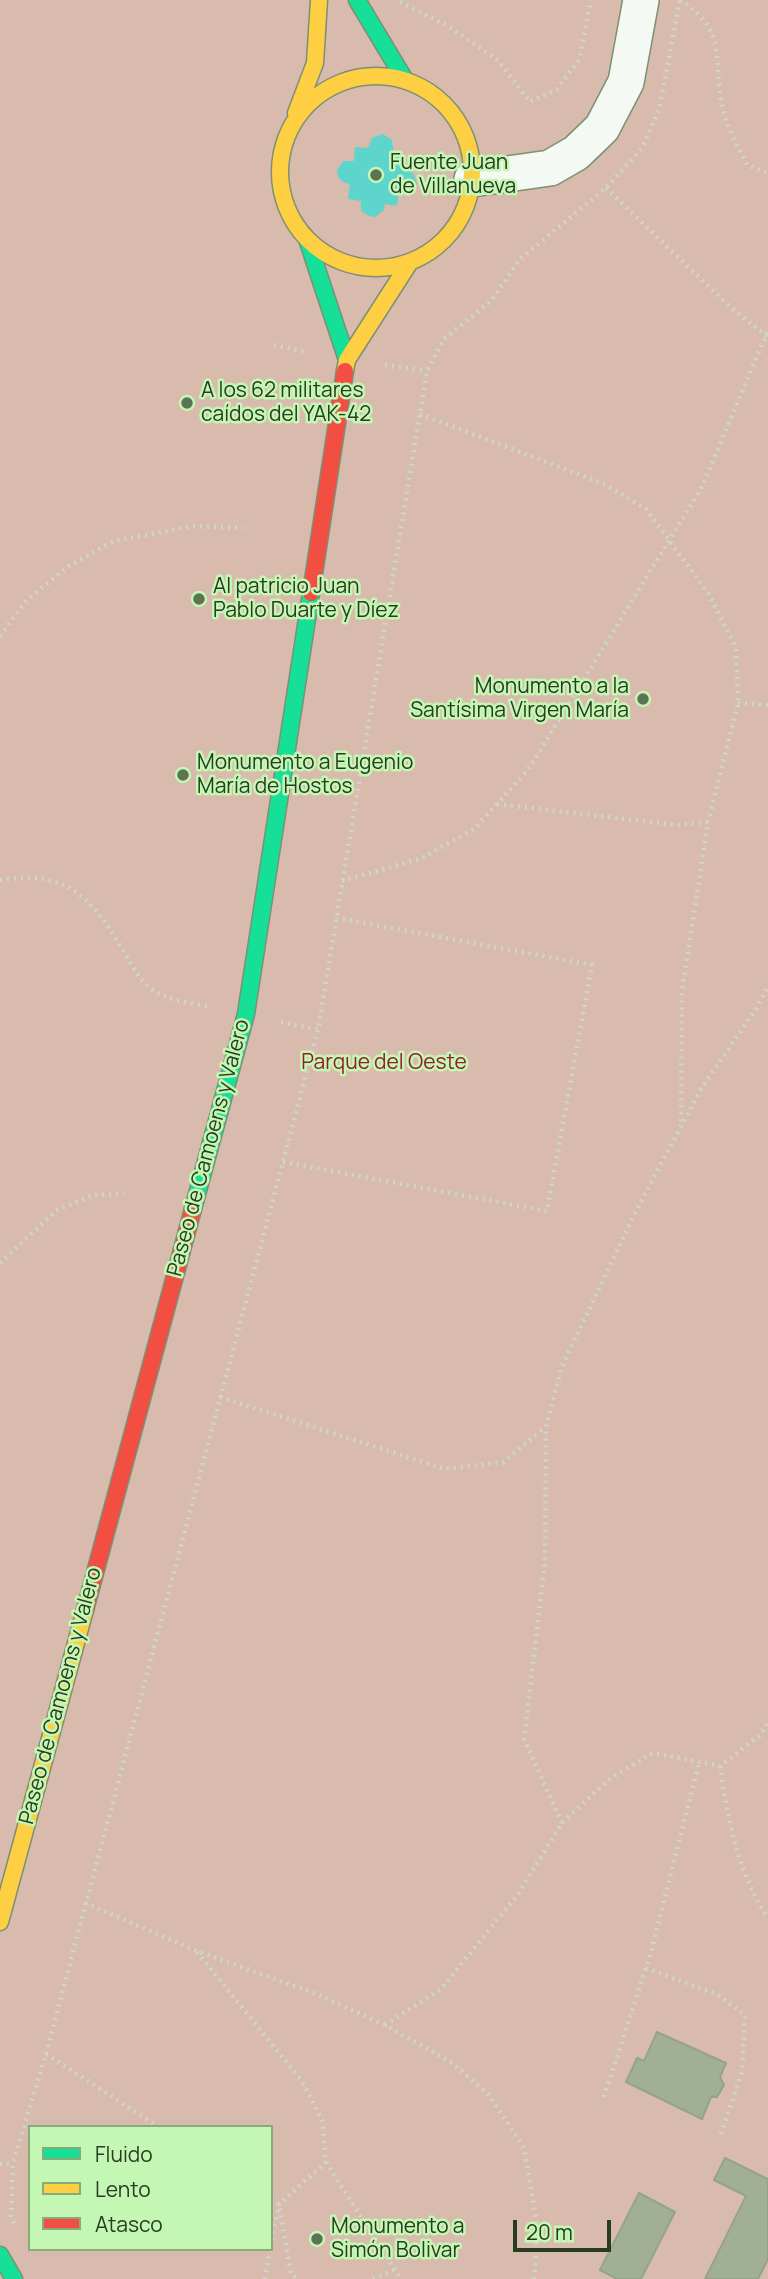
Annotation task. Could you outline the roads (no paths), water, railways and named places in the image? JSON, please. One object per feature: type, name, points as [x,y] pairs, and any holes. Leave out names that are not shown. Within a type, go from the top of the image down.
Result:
[{"type":"main road","points":[[319,0],[315,63],[281,150],[280,182],[289,212],[307,239],[347,359]]},
{"type":"main road","points":[[357,0],[405,80]]},
{"type":"main road","points":[[293,121],[314,97],[342,81],[374,75],[405,80],[433,95],[456,118],[469,147],[472,178],[466,205],[453,229],[434,249],[410,262],[382,268],[355,265],[329,255],[307,239]]},
{"type":"main road","points":[[347,359],[410,262]]},
{"type":"main road","name":"Paseo de Camoens y Valero","points":[[0,1922],[246,1014],[347,359]]},
{"type":"main road","points":[[0,2255],[14,2279]]},
{"type":"street","points":[[472,178],[550,168],[576,153],[602,128],[626,82],[641,0]]},
{"type":"water","name":"Fuente Juan de Villanueva","points":[[383,134],[392,140],[394,153],[405,155],[403,168],[411,169],[417,183],[410,190],[399,190],[397,206],[385,204],[384,210],[375,217],[361,211],[361,201],[348,199],[350,184],[340,180],[337,170],[343,161],[354,161],[355,147],[368,148],[372,138]]},
{"type":"place","name":"Fuente Juan de Villanueva","points":[[376,175]]},
{"type":"place","name":"A los 62 militares caídos del YAK-42","points":[[187,403]]},
{"type":"place","name":"Al patricio Juan Pablo Duarte y Díez","points":[[199,599]]},
{"type":"place","name":"Monumento a la Santísima Virgen María","points":[[643,699]]},
{"type":"place","name":"Monumento a Eugenio María de Hostos","points":[[183,775]]},
{"type":"place","name":"Monumento a Simón Bolivar","points":[[317,2239]]},
{"type":"park label","name":"Parque del Oeste","points":[[384,1063]]}]
